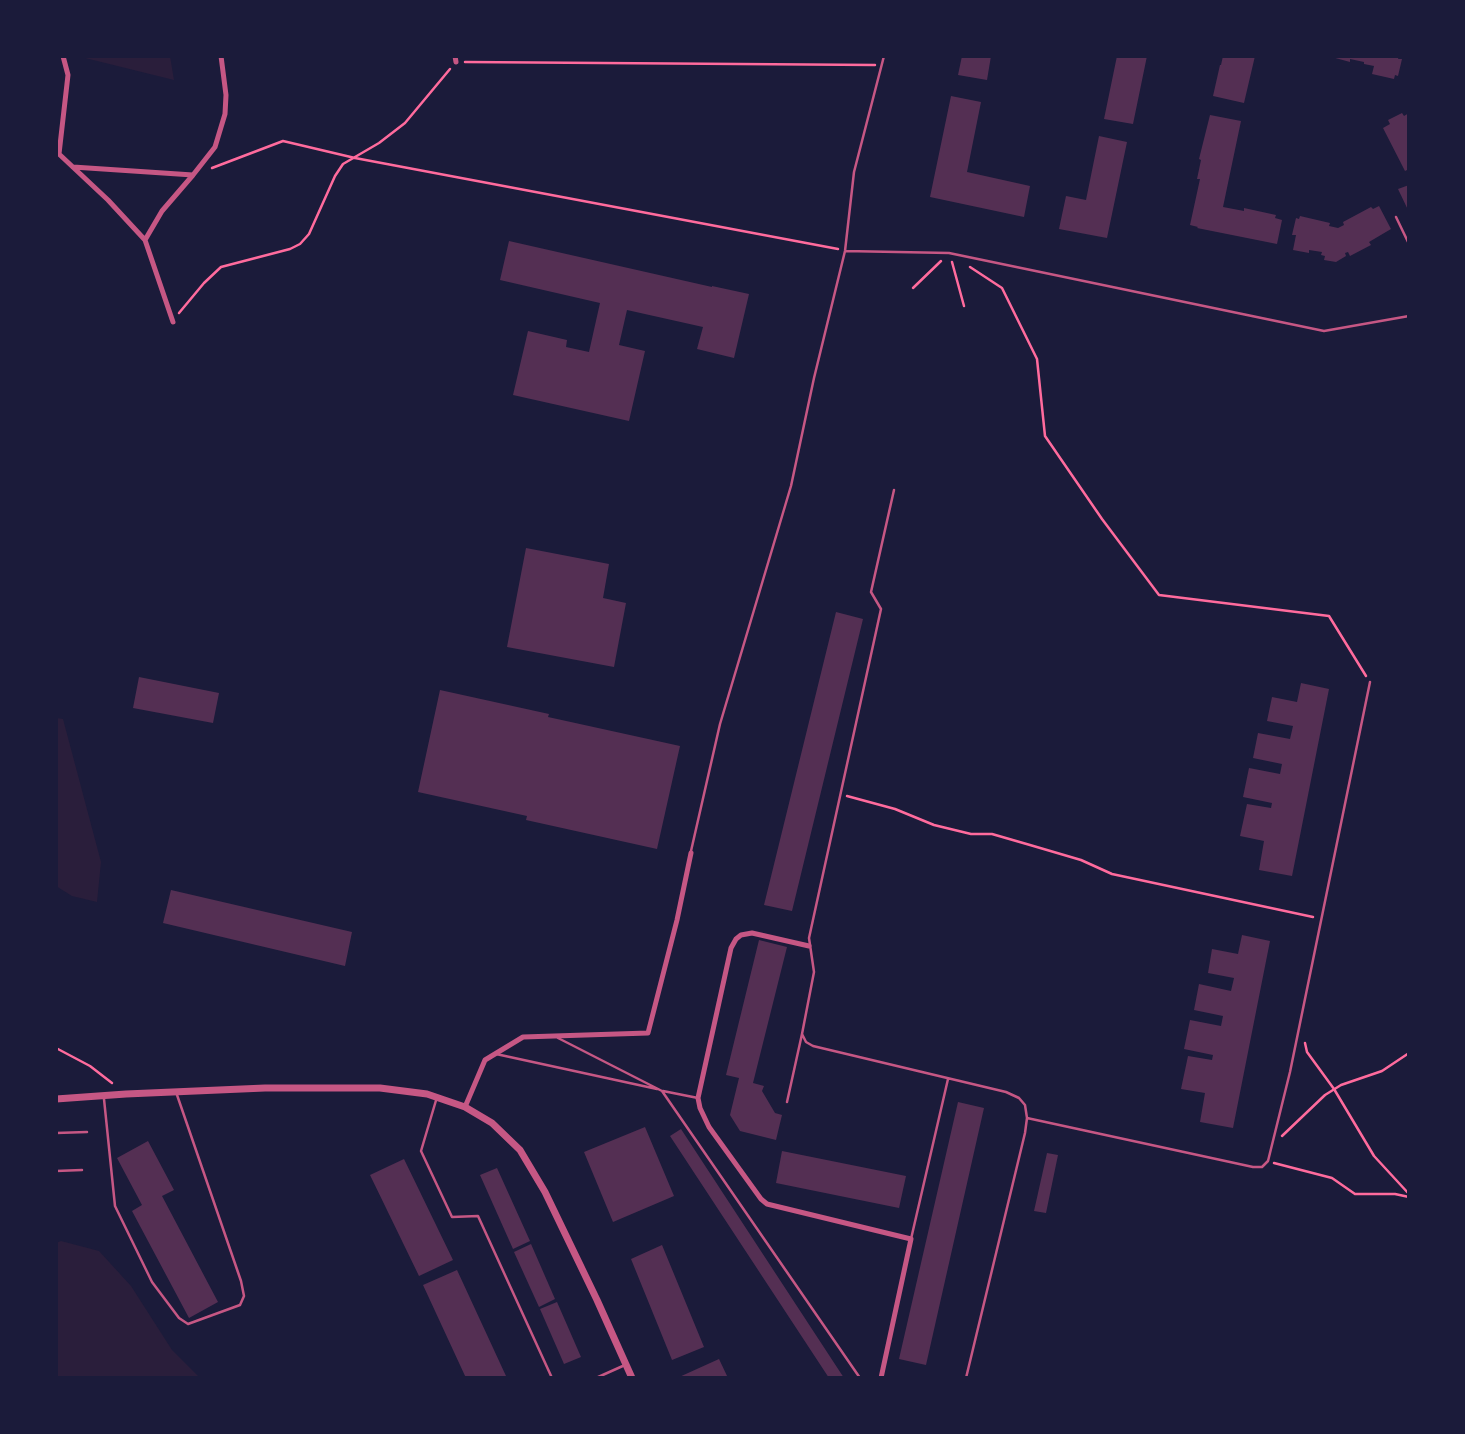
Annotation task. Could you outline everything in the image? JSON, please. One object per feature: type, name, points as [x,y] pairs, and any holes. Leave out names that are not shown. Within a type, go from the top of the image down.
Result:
[{"type":"street","points":[[63,56],[68,75],[57,154],[108,200],[145,240],[173,322]]},
{"type":"street","points":[[145,240],[162,211],[215,147],[225,114],[226,95],[221,56]]},
{"type":"street","points":[[73,167],[193,175]]},
{"type":"street","points":[[465,1107],[485,1060],[523,1037],[648,1033],[691,853]]},
{"type":"street","points":[[809,946],[752,933],[741,934],[736,939],[731,948],[698,1098],[709,1127],[767,1204],[911,1239],[881,1378]]},
{"type":"street","points":[[56,1099],[175,1091],[380,1087],[427,1094],[465,1107],[492,1123],[520,1150],[551,1204],[632,1378]]},
{"type":"lane","points":[[691,853],[720,724],[791,486],[845,250],[854,172],[884,56]]},
{"type":"lane","points":[[1396,217],[1409,244]]},
{"type":"lane","points":[[845,250],[949,253],[1324,331],[1409,316]]},
{"type":"lane","points":[[786,1102],[814,972],[809,938],[881,609],[871,592],[894,490]]},
{"type":"lane","points":[[1027,1118],[1253,1167],[1262,1167],[1268,1161],[1290,1072],[1370,682]]},
{"type":"lane","points":[[802,1034],[806,1042],[813,1046],[1006,1092],[1026,1105],[1025,1133],[966,1378]]},
{"type":"lane","points":[[554,1035],[662,1091],[860,1378]]},
{"type":"lane","points":[[496,1054],[698,1098]]},
{"type":"lane","points":[[911,1239],[948,1078]]},
{"type":"lane","points":[[104,1095],[115,1206],[152,1282],[179,1318],[188,1324],[240,1306],[244,1296],[175,1091]]},
{"type":"lane","points":[[438,1097],[421,1151],[452,1217],[478,1216],[552,1378]]},
{"type":"lane","points":[[56,1133],[87,1132]]},
{"type":"lane","points":[[56,1171],[82,1170]]},
{"type":"lane","points":[[596,1378],[626,1365]]},
{"type":"path","points":[[173,322],[197,290],[221,267],[300,244],[309,234],[343,164],[379,143],[405,123],[456,59],[882,65]]},
{"type":"path","points":[[193,175],[284,141],[355,158],[845,250]]},
{"type":"path","points":[[913,288],[949,253],[964,306]]},
{"type":"path","points":[[971,267],[1002,288],[1037,359],[1045,436],[1159,595],[1329,615],[1370,682]]},
{"type":"path","points":[[840,794],[895,808],[933,825],[971,834],[992,834],[1030,845],[1081,860],[1112,874],[1321,919]]},
{"type":"path","points":[[1305,1042],[1307,1052],[1334,1089],[1374,1156],[1409,1196]]},
{"type":"path","points":[[56,1048],[90,1066],[126,1094]]},
{"type":"path","points":[[1272,1145],[1325,1095],[1341,1085],[1382,1071],[1409,1053]]},
{"type":"path","points":[[1268,1161],[1332,1178],[1355,1194],[1409,1196]]},
{"type":"shaded area","points":[[77,56],[170,56],[174,80]]},
{"type":"shaded area","points":[[56,718],[63,719],[101,862],[97,902],[72,896],[56,886]]},
{"type":"shaded area","points":[[61,1241],[99,1251],[131,1286],[172,1350],[199,1377],[253,1378],[56,1378],[56,1243]]},
{"type":"building","points":[[962,56],[991,56],[987,80],[958,75]]},
{"type":"building","points":[[1117,56],[1147,56],[1133,124],[1104,119]]},
{"type":"building","points":[[1223,56],[1255,56],[1244,103],[1213,96]]},
{"type":"building","points":[[1328,56],[1399,56],[1398,59],[1402,59],[1398,76],[1395,75],[1394,79],[1372,74],[1374,66],[1364,62],[1350,59],[1350,62]]},
{"type":"building","points":[[951,96],[981,102],[967,172],[1030,186],[1024,217],[930,197]]},
{"type":"building","points":[[1402,113],[1404,116],[1409,113],[1409,169],[1405,171],[1383,128],[1390,124],[1388,120]]},
{"type":"building","points":[[1210,115],[1241,121],[1223,207],[1244,211],[1244,208],[1276,215],[1275,218],[1282,220],[1277,244],[1190,225],[1200,179],[1197,179],[1199,159]]},
{"type":"building","points":[[1099,136],[1127,142],[1107,238],[1059,229],[1066,196],[1086,200]]},
{"type":"building","points":[[1409,185],[1409,212],[1398,189]]},
{"type":"building","points":[[1379,206],[1391,229],[1369,242],[1371,245],[1350,256],[1348,252],[1345,253],[1346,256],[1336,262],[1324,260],[1322,252],[1293,250],[1296,235],[1292,235],[1296,218],[1299,219],[1300,216],[1330,223],[1329,226],[1338,228],[1344,225],[1343,222],[1371,207],[1373,209]]},
{"type":"building","points":[[509,241],[749,294],[734,358],[697,349],[703,327],[627,310],[619,345],[645,351],[629,421],[513,395],[528,331],[567,340],[566,347],[589,352],[600,303],[500,280]]},
{"type":"building","points":[[526,548],[609,564],[603,598],[626,603],[614,667],[507,647]]},
{"type":"building","points":[[836,612],[863,619],[792,911],[764,905]]},
{"type":"building","points":[[139,677],[219,693],[213,723],[133,708]]},
{"type":"building","points":[[1301,683],[1329,689],[1292,876],[1259,870],[1264,841],[1240,836],[1247,804],[1271,808],[1272,803],[1243,797],[1249,768],[1280,774],[1282,764],[1253,758],[1258,733],[1290,739],[1293,726],[1267,721],[1272,697],[1297,702]]},
{"type":"building","points":[[440,690],[680,746],[657,849],[526,820],[527,816],[418,792]]},
{"type":"building","points":[[171,890],[352,932],[345,966],[163,923]]},
{"type":"building","points":[[1242,935],[1270,941],[1233,1128],[1200,1122],[1205,1093],[1181,1089],[1188,1056],[1212,1060],[1213,1055],[1184,1049],[1190,1020],[1221,1026],[1223,1016],[1194,1010],[1199,984],[1231,991],[1234,978],[1208,973],[1212,949],[1238,954]]},
{"type":"building","points":[[759,940],[787,947],[753,1083],[764,1086],[762,1091],[775,1113],[782,1115],[776,1140],[740,1131],[730,1115],[739,1078],[726,1075]]},
{"type":"building","points":[[958,1102],[984,1108],[926,1365],[899,1359]]},
{"type":"building","points":[[645,1127],[674,1196],[613,1222],[584,1152]]},
{"type":"building","points":[[681,1129],[844,1378],[829,1378],[670,1136]]},
{"type":"building","points":[[148,1141],[174,1190],[162,1196],[218,1302],[189,1318],[132,1211],[142,1205],[117,1158]]},
{"type":"building","points":[[782,1151],[906,1176],[899,1208],[776,1183]]},
{"type":"building","points":[[1047,1153],[1058,1155],[1046,1213],[1034,1211]]},
{"type":"building","points":[[404,1159],[453,1260],[419,1276],[370,1175]]},
{"type":"building","points":[[497,1168],[530,1241],[513,1249],[480,1175]]},
{"type":"building","points":[[531,1244],[555,1299],[539,1307],[514,1252]]},
{"type":"building","points":[[662,1245],[704,1347],[672,1360],[631,1259]]},
{"type":"building","points":[[457,1270],[506,1376],[502,1378],[466,1378],[423,1285]]},
{"type":"building","points":[[557,1302],[581,1357],[564,1364],[540,1309]]},
{"type":"building","points":[[719,1359],[728,1378],[677,1378]]}]
